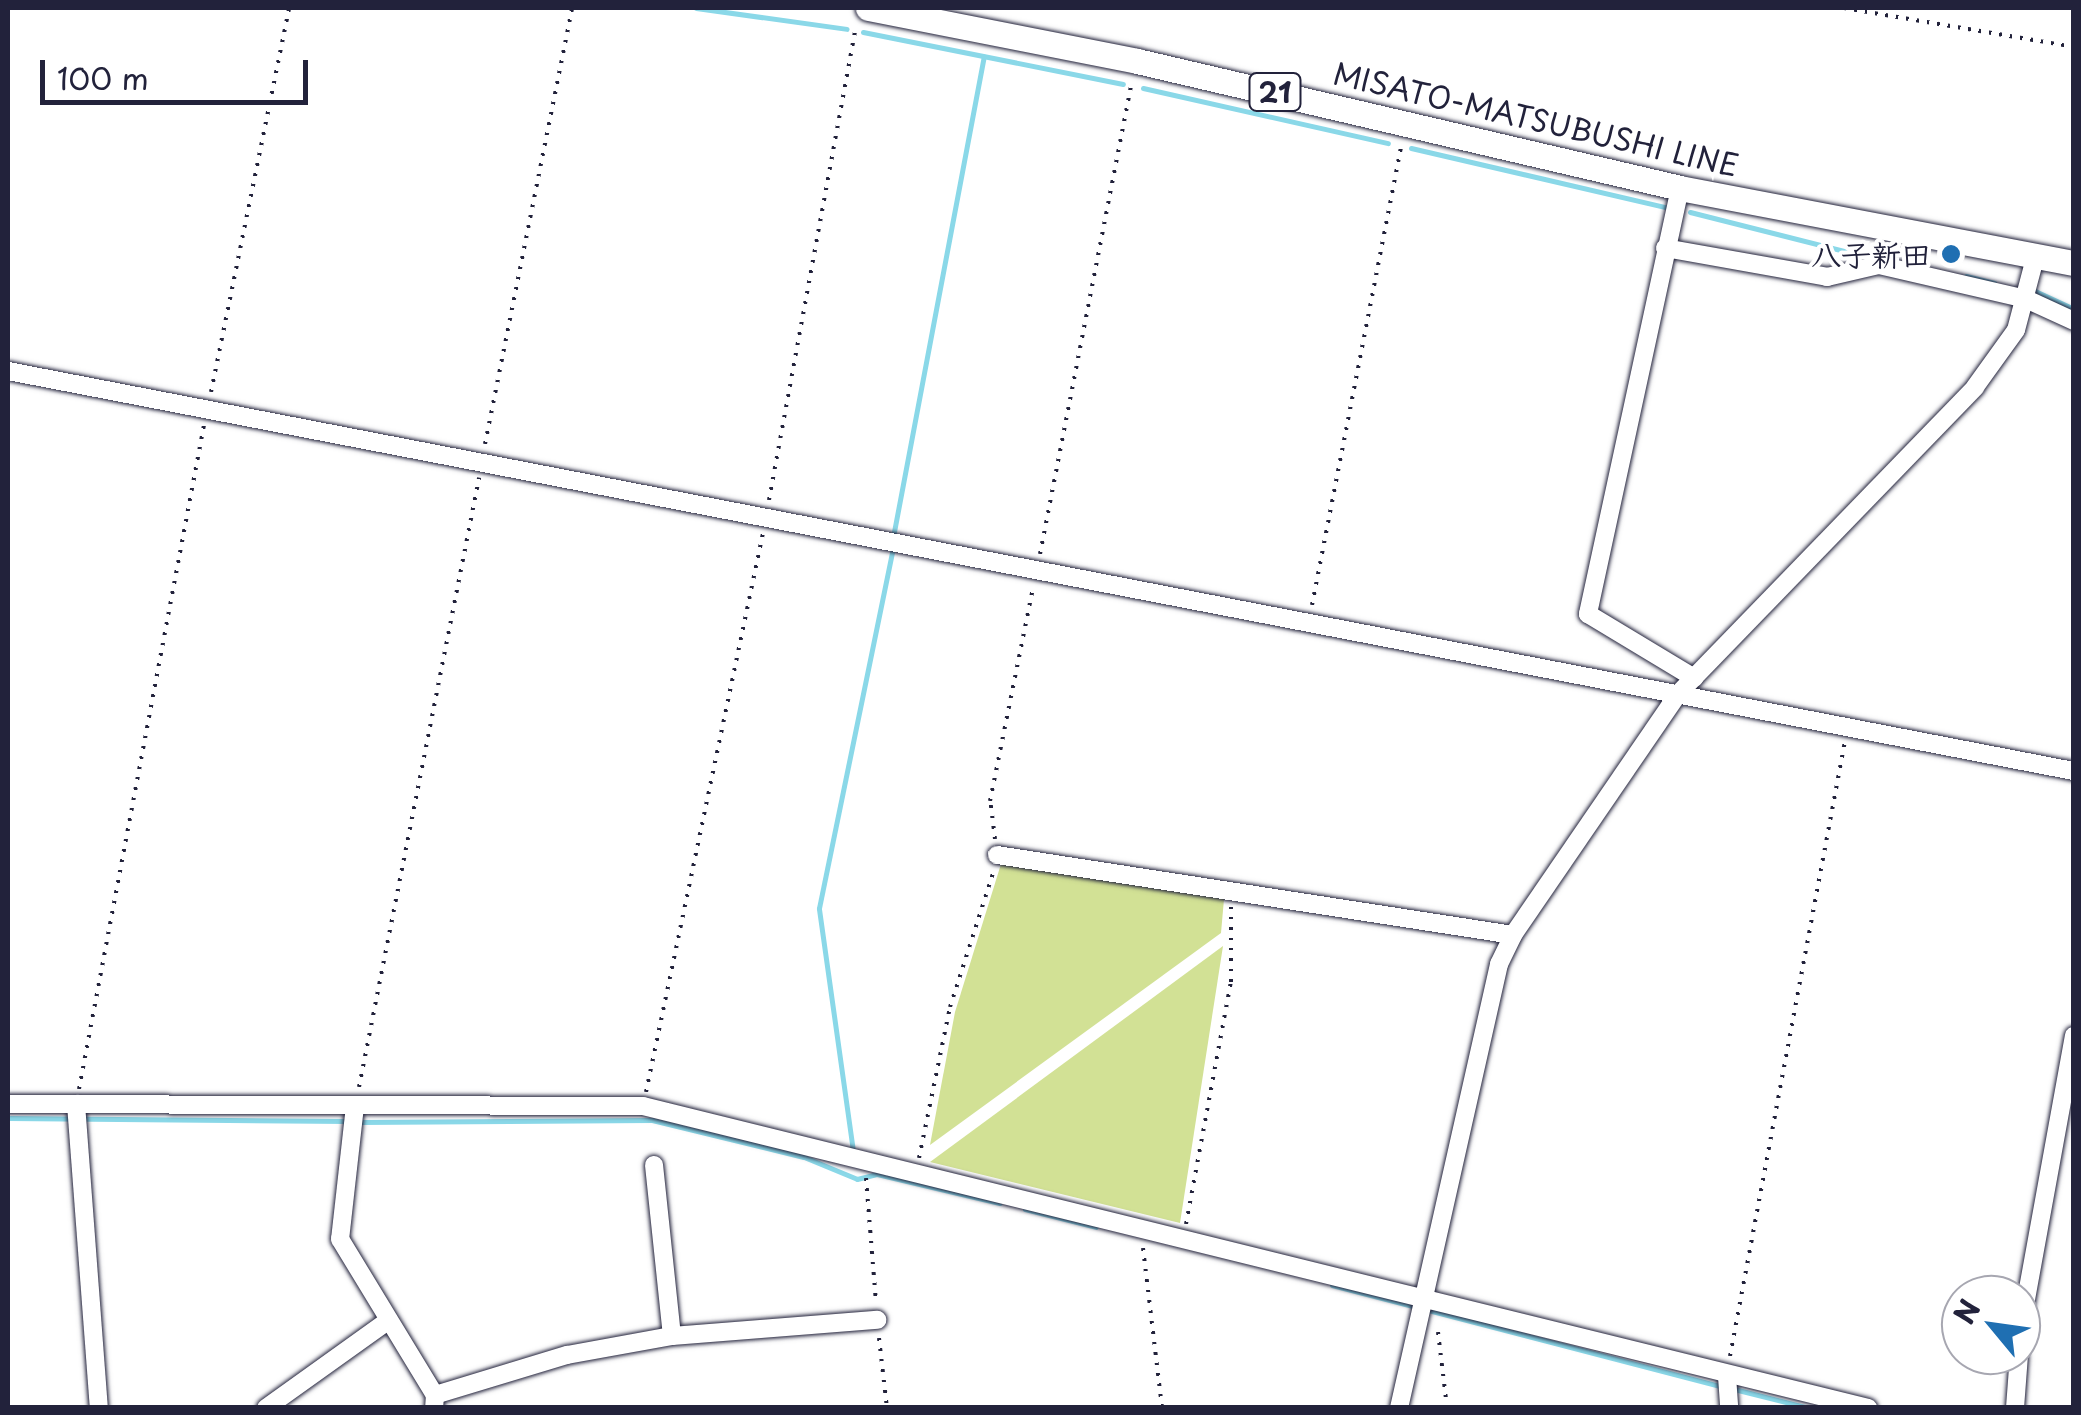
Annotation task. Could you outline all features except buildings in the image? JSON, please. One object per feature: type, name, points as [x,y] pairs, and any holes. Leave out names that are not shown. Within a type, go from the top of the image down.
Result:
[{"type":"main road","name":"MISATO-MATSUBUSHI LINE","points":[[868,8],[1137,61],[1680,188],[2074,263]]},
{"type":"street","points":[[1680,188],[1588,614],[1694,678]]},
{"type":"street","points":[[1665,248],[1827,277],[1879,265],[2026,298],[2074,320]]},
{"type":"street","points":[[1399,1408],[1499,964],[1513,935],[1678,694],[1975,387],[2016,330],[2034,258]]},
{"type":"street","points":[[8,372],[482,460],[1036,573],[1310,620],[2074,772]]},
{"type":"street","points":[[997,855],[1513,935]]},
{"type":"street","points":[[2030,1275],[2074,1036]]},
{"type":"street","points":[[8,1104],[643,1106],[1868,1408]]},
{"type":"street","points":[[76,1104],[99,1408]]},
{"type":"street","points":[[355,1106],[340,1238],[434,1401],[567,1354],[672,1336],[877,1320]]},
{"type":"street","points":[[654,1165],[672,1336]]},
{"type":"street","points":[[266,1408],[388,1320]]},
{"type":"street","points":[[2015,1408],[2017,1375]]},
{"type":"street","points":[[1727,1376],[1729,1408]]},
{"type":"path","points":[[76,1104],[207,410],[289,8]]},
{"type":"path","points":[[355,1106],[572,8]]},
{"type":"path","points":[[643,1106],[766,517],[859,8]]},
{"type":"path","points":[[1844,8],[2074,46]]},
{"type":"path","points":[[916,1172],[950,1007],[997,855],[990,801],[1137,61]]},
{"type":"path","points":[[1310,620],[1406,121]]},
{"type":"path","points":[[1727,1376],[1848,726]]},
{"type":"path","points":[[1184,1238],[1231,982],[1230,890]]},
{"type":"path","points":[[864,1158],[887,1408]]},
{"type":"path","points":[[1141,1228],[1162,1408]]},
{"type":"path","points":[[1438,1332],[1447,1408]]},
{"type":"green space","points":[[1001,864],[1224,899],[1221,933],[930,1145],[955,1012]]},
{"type":"green space","points":[[1223,946],[1180,1223],[930,1162]]},
{"type":"waterway","points":[[696,8],[847,29]]},
{"type":"waterway","points":[[863,32],[1123,84]]},
{"type":"waterway","points":[[893,537],[984,57]]},
{"type":"waterway","points":[[1143,88],[1388,143]]},
{"type":"waterway","points":[[1411,148],[1664,207]]},
{"type":"waterway","points":[[1690,212],[1876,259]]},
{"type":"waterway","points":[[1966,276],[1994,283]]},
{"type":"waterway","points":[[2035,291],[2074,309]]},
{"type":"waterway","points":[[853,1151],[819,908],[893,548]]},
{"type":"waterway","points":[[8,1118],[348,1121]]},
{"type":"waterway","points":[[359,1122],[652,1120],[804,1157],[857,1179],[877,1174],[1000,1203]]},
{"type":"waterway","points":[[1025,1209],[1096,1227]]},
{"type":"waterway","points":[[1332,1285],[1723,1387]]},
{"type":"waterway","points":[[1734,1389],[1809,1408]]},
{"type":"place","name":"八子新田","points":[[1951,254]]}]
